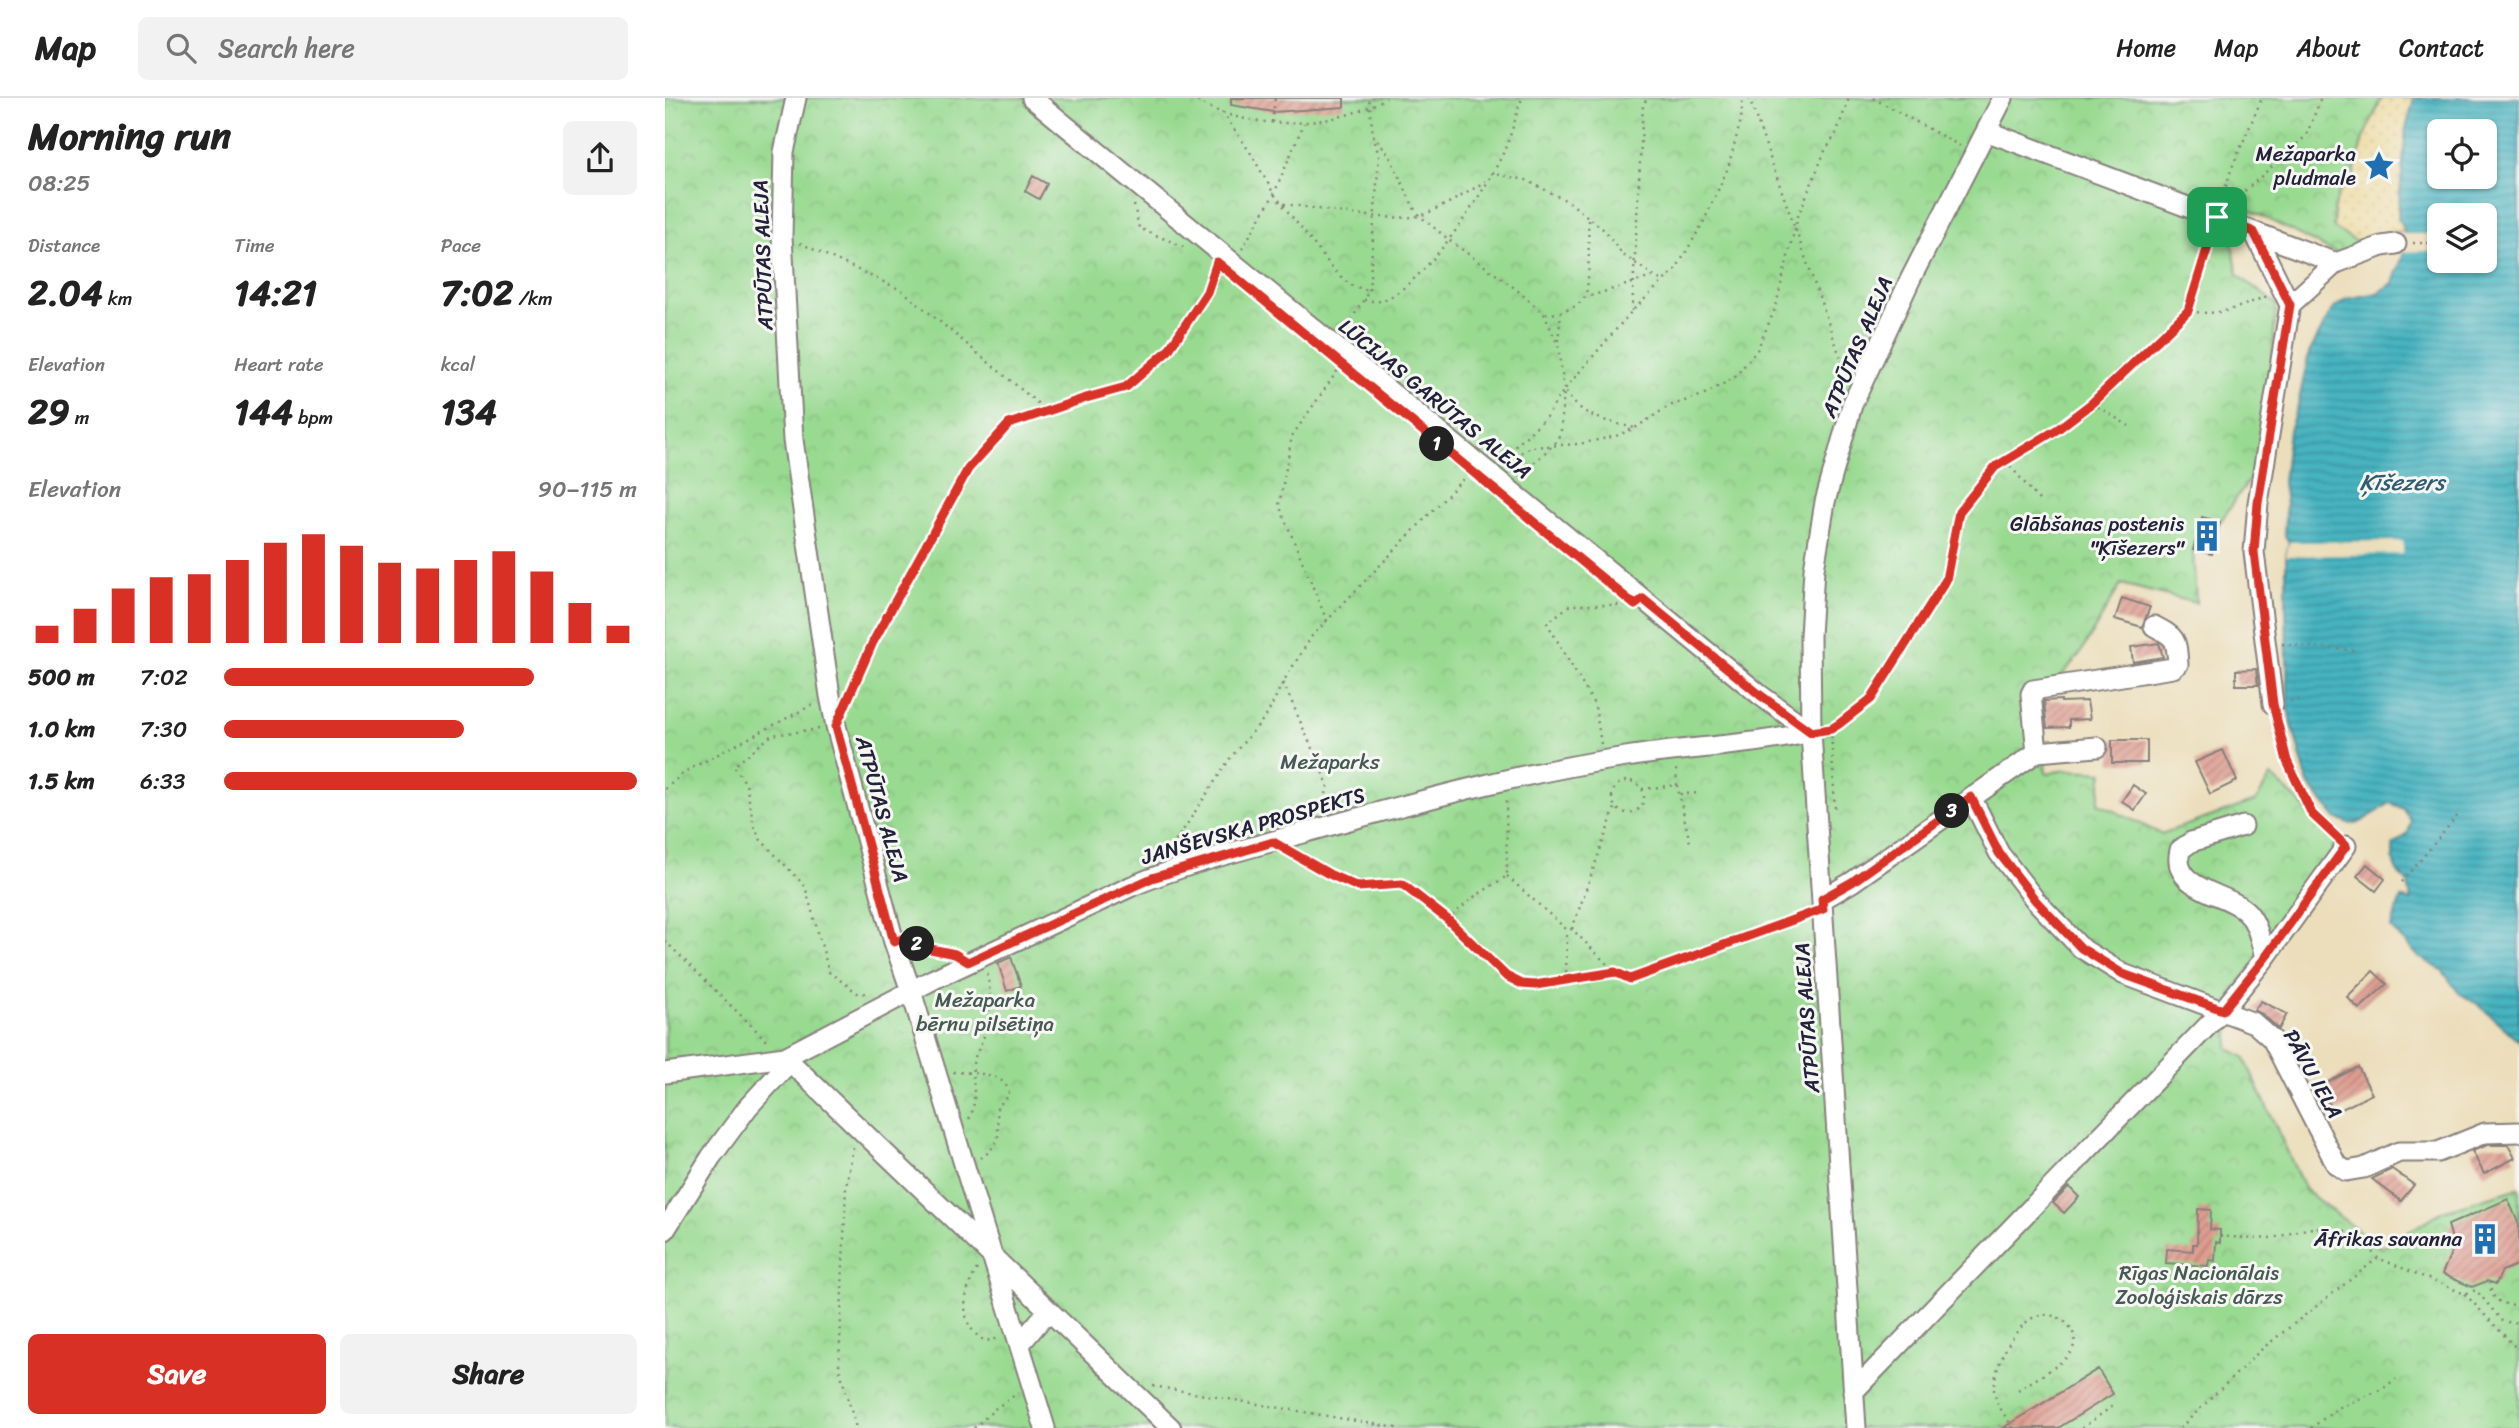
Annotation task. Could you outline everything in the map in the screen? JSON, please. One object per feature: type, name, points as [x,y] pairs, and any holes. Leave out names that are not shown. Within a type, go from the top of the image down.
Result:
[{"type":"street","name":"ATPŪTAS ALEJA","points":[[796,98],[784,152],[782,236],[793,440],[839,697],[836,726],[894,942],[918,1012],[1044,1424]]},
{"type":"street","name":"LŪCIJAS GARŪTAS ALEJA","points":[[1032,98],[1225,261],[1333,345],[1760,695],[1811,732]]},
{"type":"street","name":"ATPŪTAS ALEJA","points":[[1856,1428],[1811,732],[1810,636],[1814,569],[1825,502],[1855,399],[1911,278],[2003,98]]},
{"type":"street","points":[[1986,131],[2336,263]]},
{"type":"street","points":[[2254,232],[2290,305],[2258,503],[2254,552],[2278,703]]},
{"type":"street","points":[[2290,305],[2336,263],[2396,244]]},
{"type":"street","points":[[2037,751],[2031,694],[2033,690],[2173,668],[2178,664],[2176,641],[2173,636],[2154,626]]},
{"type":"street","name":"JANŠEVSKA PROSPEKTS","points":[[785,1057],[911,990],[1152,878],[1319,829],[1506,780],[1604,761],[1760,743],[1811,732]]},
{"type":"street","points":[[1823,904],[2037,751],[2097,747]]},
{"type":"street","name":"PĀVU IELA","points":[[1971,797],[1999,853],[2036,901],[2081,948],[2123,974],[2254,1023],[2272,1039],[2336,1164],[2346,1171],[2364,1168],[2399,1152],[2438,1152],[2485,1133],[2519,1132]]},
{"type":"street","points":[[2243,826],[2191,842],[2180,849],[2178,859],[2184,874],[2199,888],[2245,910],[2258,933],[2265,958]]},
{"type":"street","points":[[1853,1392],[2223,1010],[2265,958],[2346,846]]},
{"type":"street","points":[[665,1073],[785,1057]]},
{"type":"street","points":[[785,1057],[1171,1428]]},
{"type":"street","points":[[665,1230],[711,1157],[748,1107],[783,1069],[785,1057]]},
{"type":"street","points":[[1019,1339],[1048,1311]]},
{"type":"path","points":[[1191,98],[1222,112],[1272,122],[1304,123]]},
{"type":"path","points":[[1272,122],[1275,98]]},
{"type":"path","points":[[1333,345],[1369,290],[1379,156],[1373,135],[1369,98]]},
{"type":"path","points":[[1304,123],[1298,122],[1323,121],[1371,107],[1386,98]]},
{"type":"path","points":[[1364,300],[1379,301],[1393,295],[1435,259],[1469,212],[1504,150],[1521,98]]},
{"type":"path","points":[[1632,311],[1643,105],[1647,98]]},
{"type":"path","points":[[1152,878],[1231,757],[1267,715],[1283,682],[1313,636],[1483,468],[1546,416],[1564,390],[1632,311],[1676,269],[1704,220],[1728,168],[1741,120],[1743,98]]},
{"type":"path","points":[[1749,98],[1855,399]]},
{"type":"path","points":[[1483,468],[1530,447],[1579,444],[1635,428],[1669,406],[1703,395],[1734,378],[1757,350],[1775,309],[1795,229],[1849,98]]},
{"type":"path","points":[[1873,98],[1975,154]]},
{"type":"path","points":[[1811,732],[1831,729],[1871,699],[1946,580],[1959,512],[1995,467],[2058,429],[2092,403],[2188,311],[2231,170],[2262,98]]},
{"type":"path","points":[[2217,217],[2306,136],[2321,98]]},
{"type":"path","points":[[1222,112],[1250,152],[1274,194],[1334,270],[1350,285],[1369,290]]},
{"type":"path","points":[[665,789],[686,771],[839,697],[873,642],[968,469],[1009,424],[1126,387],[1168,351],[1225,261],[1243,247],[1274,194],[1304,123]]},
{"type":"path","points":[[1373,135],[1388,155],[1420,216],[1448,240],[1516,289],[1544,314],[1558,345]]},
{"type":"path","points":[[1491,173],[1527,180],[1569,202],[1602,228],[1623,255],[1663,281]]},
{"type":"path","points":[[1283,204],[1375,215],[1420,216],[1474,189],[1487,179]]},
{"type":"path","points":[[1133,203],[1139,228],[1195,252]]},
{"type":"path","points":[[1584,298],[1588,286],[1588,217]]},
{"type":"path","points":[[782,236],[904,291],[1047,411]]},
{"type":"path","points":[[2396,244],[2427,243]]},
{"type":"path","points":[[1544,314],[1560,314],[1584,298],[1655,276]]},
{"type":"path","points":[[2188,311],[2207,315],[2220,313],[2273,294]]},
{"type":"path","points":[[1509,489],[1525,469],[1552,446],[1561,430],[1564,390],[1558,345],[1560,314]]},
{"type":"path","points":[[1327,621],[1279,505],[1292,436],[1342,365]]},
{"type":"path","points":[[1564,390],[1572,403],[1593,416],[1635,428]]},
{"type":"path","points":[[2092,403],[2129,426]]},
{"type":"path","points":[[2006,461],[2039,500]]},
{"type":"path","points":[[1604,761],[1595,706],[1547,623],[1570,604],[1635,605],[1643,599]]},
{"type":"path","points":[[2282,644],[2358,651]]},
{"type":"path","points":[[1283,682],[1328,785],[1319,829]]},
{"type":"path","points":[[2303,698],[2278,703],[2287,761],[2312,814],[2346,846]]},
{"type":"path","points":[[836,726],[772,736],[734,766],[746,784],[754,826],[761,839],[805,886],[829,972],[859,994],[872,993]]},
{"type":"path","points":[[1674,751],[1677,785],[1690,842]]},
{"type":"path","points":[[1506,780],[1507,876],[1567,930],[1566,980]]},
{"type":"path","points":[[1572,929],[1615,808],[1612,794],[1618,784],[1628,781],[1644,793],[1643,804],[1635,811],[1625,813],[1615,808]]},
{"type":"path","points":[[1641,789],[1677,785]]},
{"type":"path","points":[[1679,794],[1701,793]]},
{"type":"path","points":[[2402,882],[2458,815]]},
{"type":"path","points":[[1273,842],[1358,887],[1402,884],[1447,919],[1506,976],[1522,984],[1535,985],[1615,972]]},
{"type":"path","points":[[1447,919],[1473,897],[1507,876]]},
{"type":"path","points":[[1572,929],[1615,972],[1630,979],[1823,904]]},
{"type":"path","points":[[1567,930],[1572,929]]},
{"type":"path","points":[[894,942],[905,938],[931,949],[975,959],[991,999],[988,1023],[973,1061],[973,1109],[968,1120],[955,1133]]},
{"type":"path","points":[[665,941],[785,1057]]},
{"type":"path","points":[[936,1071],[973,1074],[1001,1080],[1007,1084],[1010,1093],[997,1107],[999,1134],[996,1143],[990,1151],[966,1169]]},
{"type":"path","points":[[856,1428],[839,1367],[846,1187],[857,1127]]},
{"type":"path","points":[[2220,1236],[2268,1239],[2324,1227],[2343,1231],[2360,1239],[2378,1258],[2465,1294],[2519,1351]]},
{"type":"path","points":[[2180,1428],[2263,1348],[2378,1258]]},
{"type":"path","points":[[995,1260],[977,1269],[972,1277],[965,1305],[967,1321],[972,1331],[985,1341],[1019,1339]]},
{"type":"path","points":[[2490,1282],[2491,1295],[2495,1300],[2519,1306]]},
{"type":"path","points":[[2465,1294],[2476,1290],[2502,1321],[2519,1321]]},
{"type":"path","points":[[2013,1428],[1997,1403],[1994,1390],[1997,1369],[2005,1350],[2031,1319],[2043,1315],[2056,1317],[2068,1324],[2076,1343],[2069,1355],[2018,1390]]},
{"type":"path","points":[[2311,1428],[2338,1408],[2382,1389],[2396,1379]]},
{"type":"path","points":[[974,1428],[996,1408],[1031,1384]]},
{"type":"path","points":[[1149,1385],[1398,1428]]},
{"type":"path","points":[[2082,1428],[2114,1405]]},
{"type":"sand","name":"Mežaparka pludmale","points":[[2382,98],[2414,98],[2406,129],[2398,217],[2403,231],[2393,232],[2389,240],[2364,246],[2333,228],[2334,209],[2339,192],[2353,177],[2363,138]]},
{"type":"green space","name":"Mežaparks","points":[[665,98],[2382,98],[2363,138],[2353,177],[2339,192],[2334,209],[2333,228],[2364,246],[2337,254],[2242,206],[2230,230],[2238,275],[2276,304],[2265,457],[2220,522],[2202,517],[2193,550],[2196,603],[2121,584],[2080,654],[2040,701],[2046,773],[2068,770],[2103,772],[2098,803],[2161,834],[2256,801],[2271,776],[2346,846],[2232,992],[2228,1048],[2244,1057],[2305,1190],[2381,1248],[2443,1211],[2519,1188],[2519,1428],[665,1428]]},
{"type":"water","name":"Ķīšezers","points":[[2414,98],[2519,98],[2519,1041],[2479,1005],[2459,993],[2442,970],[2419,957],[2391,928],[2401,898],[2411,901],[2408,882],[2395,866],[2393,845],[2408,834],[2411,821],[2404,809],[2390,803],[2361,822],[2349,824],[2337,819],[2308,784],[2288,710],[2286,556],[2289,542],[2284,534],[2286,504],[2283,482],[2289,430],[2298,405],[2309,353],[2332,310],[2346,299],[2378,293],[2393,283],[2405,250],[2405,233],[2398,217],[2406,129]]},
{"type":"pier","points":[[2402,234],[2427,234],[2427,251],[2400,252]]},
{"type":"pier","points":[[2403,541],[2403,554],[2286,556],[2289,542]]},
{"type":"building","points":[[1231,98],[1344,98],[1344,107],[1273,112],[1231,105]]},
{"type":"building","points":[[1033,176],[1047,184],[1039,199],[1025,191]]},
{"type":"building","name":"Glābšanas postenis \"Ķīšezers\"","points":[[2202,517],[2220,522],[2212,554],[2193,550]]},
{"type":"building","points":[[2122,598],[2150,607],[2142,627],[2115,619]]},
{"type":"building","points":[[2159,643],[2163,657],[2133,662],[2131,647]]},
{"type":"building","points":[[2256,669],[2258,685],[2236,685],[2236,670]]},
{"type":"building","points":[[2044,701],[2087,701],[2090,719],[2069,720],[2069,727],[2047,728]]},
{"type":"building","points":[[2112,740],[2147,740],[2147,763],[2112,763]]},
{"type":"building","points":[[2223,750],[2237,781],[2210,794],[2195,762]]},
{"type":"building","points":[[2133,785],[2146,794],[2135,810],[2122,801]]},
{"type":"building","points":[[2367,864],[2385,879],[2376,891],[2357,876]]},
{"type":"building","points":[[1011,957],[1021,986],[1007,991],[998,963]]},
{"type":"building","points":[[2373,971],[2387,984],[2359,1009],[2347,997]]},
{"type":"building","points":[[2261,1001],[2287,1014],[2279,1029],[2254,1010]]},
{"type":"building","points":[[2358,1067],[2372,1094],[2334,1113],[2320,1086]]},
{"type":"building","points":[[2488,1145],[2508,1145],[2515,1158],[2484,1174],[2472,1151]]},
{"type":"building","points":[[2392,1169],[2414,1185],[2401,1201],[2372,1179]]},
{"type":"building","points":[[2069,1187],[2079,1197],[2064,1213],[2053,1203]]},
{"type":"building","name":"Āfrikas savanna","points":[[2508,1199],[2519,1225],[2519,1264],[2502,1271],[2496,1284],[2487,1281],[2472,1287],[2442,1274],[2454,1246],[2448,1225]]},
{"type":"building","points":[[2198,1209],[2211,1210],[2210,1229],[2220,1230],[2215,1261],[2209,1260],[2208,1266],[2166,1263],[2167,1249],[2193,1251],[2193,1244],[2197,1244]]},
{"type":"building","points":[[2098,1369],[2113,1394],[2058,1428],[2003,1428]]},
{"type":"place","name":"Mežaparka pludmale","points":[[2379,166]]},
{"type":"place","name":"Glābšanas postenis \"Ķīšezers\"","points":[[2207,536]]},
{"type":"place","name":"Āfrikas savanna","points":[[2485,1239]]},
{"type":"route","points":[[2217,217],[2254,232],[2290,305],[2258,503],[2254,552],[2273,704],[2287,761],[2312,814],[2346,846],[2247,982],[2223,1010],[2123,974],[2081,948],[2036,901],[1999,853],[1971,797],[1852,882],[1822,899],[1823,909],[1630,979],[1615,972],[1535,985],[1522,984],[1506,976],[1447,919],[1402,884],[1358,887],[1273,842],[1152,878],[968,962],[955,954],[931,949],[905,938],[894,942],[836,726],[873,642],[968,469],[1009,424],[1126,387],[1168,351],[1207,292],[1217,262],[1635,605],[1643,599],[1760,695],[1811,732],[1831,729],[1871,699],[1946,580],[1959,512],[1995,467],[2058,429],[2092,403],[2188,311],[2217,217]]},
{"type":"park label","name":"Mežaparka bērnu pilsētiņa","points":[[985,1012]]},
{"type":"park label","name":"Rīgas Nacionālais Zooloģiskais dārzs","points":[[2199,1285]]}]
